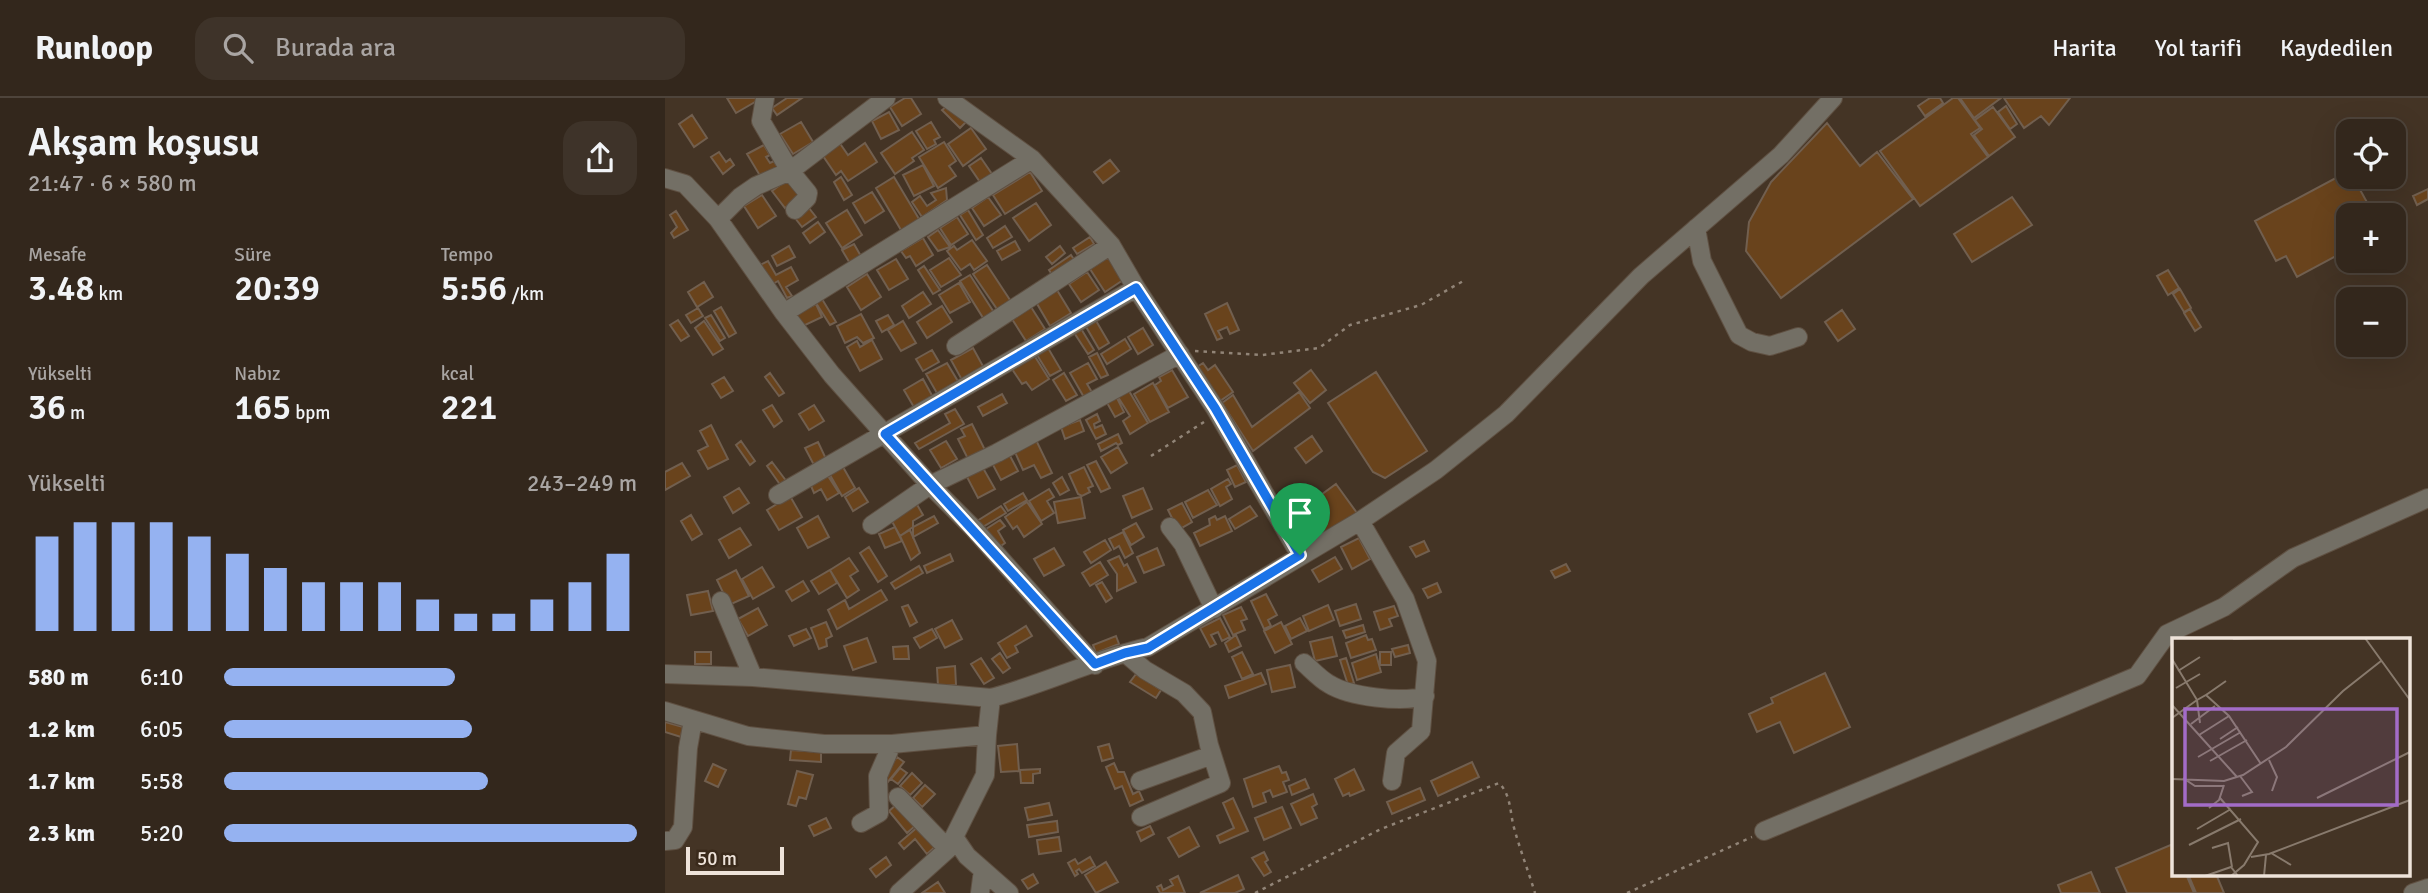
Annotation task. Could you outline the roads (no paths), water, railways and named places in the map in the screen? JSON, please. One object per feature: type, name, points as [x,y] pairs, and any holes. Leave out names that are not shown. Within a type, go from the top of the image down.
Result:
[{"type":"street","points":[[765,98],[761,121],[790,171],[808,193],[807,198],[795,210]]},
{"type":"street","points":[[718,219],[740,197],[756,186],[790,171],[886,98]]},
{"type":"street","points":[[947,98],[1032,159],[1111,245],[1217,411],[1300,555]]},
{"type":"street","points":[[665,674],[753,677],[948,692],[991,698],[1029,688],[1125,653],[1148,648],[1360,521],[1436,470],[1506,414],[1641,276],[1781,155],[1833,98]]},
{"type":"street","points":[[784,313],[1032,159]]},
{"type":"street","points":[[665,178],[685,184],[718,219],[784,313],[832,375],[1095,664]]},
{"type":"street","points":[[1696,229],[1702,261],[1739,335],[1752,342],[1770,346],[1798,337]]},
{"type":"street","points":[[956,346],[1111,245]]},
{"type":"street","points":[[778,495],[1136,288]]},
{"type":"street","points":[[872,525],[930,485],[997,453],[1181,356]]},
{"type":"street","points":[[1764,831],[2137,676],[2167,634],[2224,607],[2293,558],[2428,498]]},
{"type":"street","points":[[1360,521],[1405,599],[1427,661],[1421,731],[1396,753],[1392,781]]},
{"type":"street","points":[[1170,527],[1182,544],[1214,609]]},
{"type":"street","points":[[721,601],[753,677]]},
{"type":"street","points":[[1125,653],[1145,670],[1184,693],[1202,712],[1221,783],[1141,817]]},
{"type":"street","points":[[1304,663],[1327,683],[1343,691],[1415,699],[1425,696]]},
{"type":"street","points":[[899,893],[951,843],[985,775],[991,698]]},
{"type":"street","points":[[665,711],[748,736],[824,744],[892,744],[987,735]]},
{"type":"street","points":[[665,841],[675,840],[683,827],[688,748],[693,720]]},
{"type":"street","points":[[861,823],[879,813],[878,776],[892,744]]},
{"type":"street","points":[[1140,781],[1212,755]]},
{"type":"street","points":[[898,797],[1009,893]]},
{"type":"street","points":[[980,893],[983,870]]},
{"type":"street","points":[[2413,893],[2428,888]]}]
